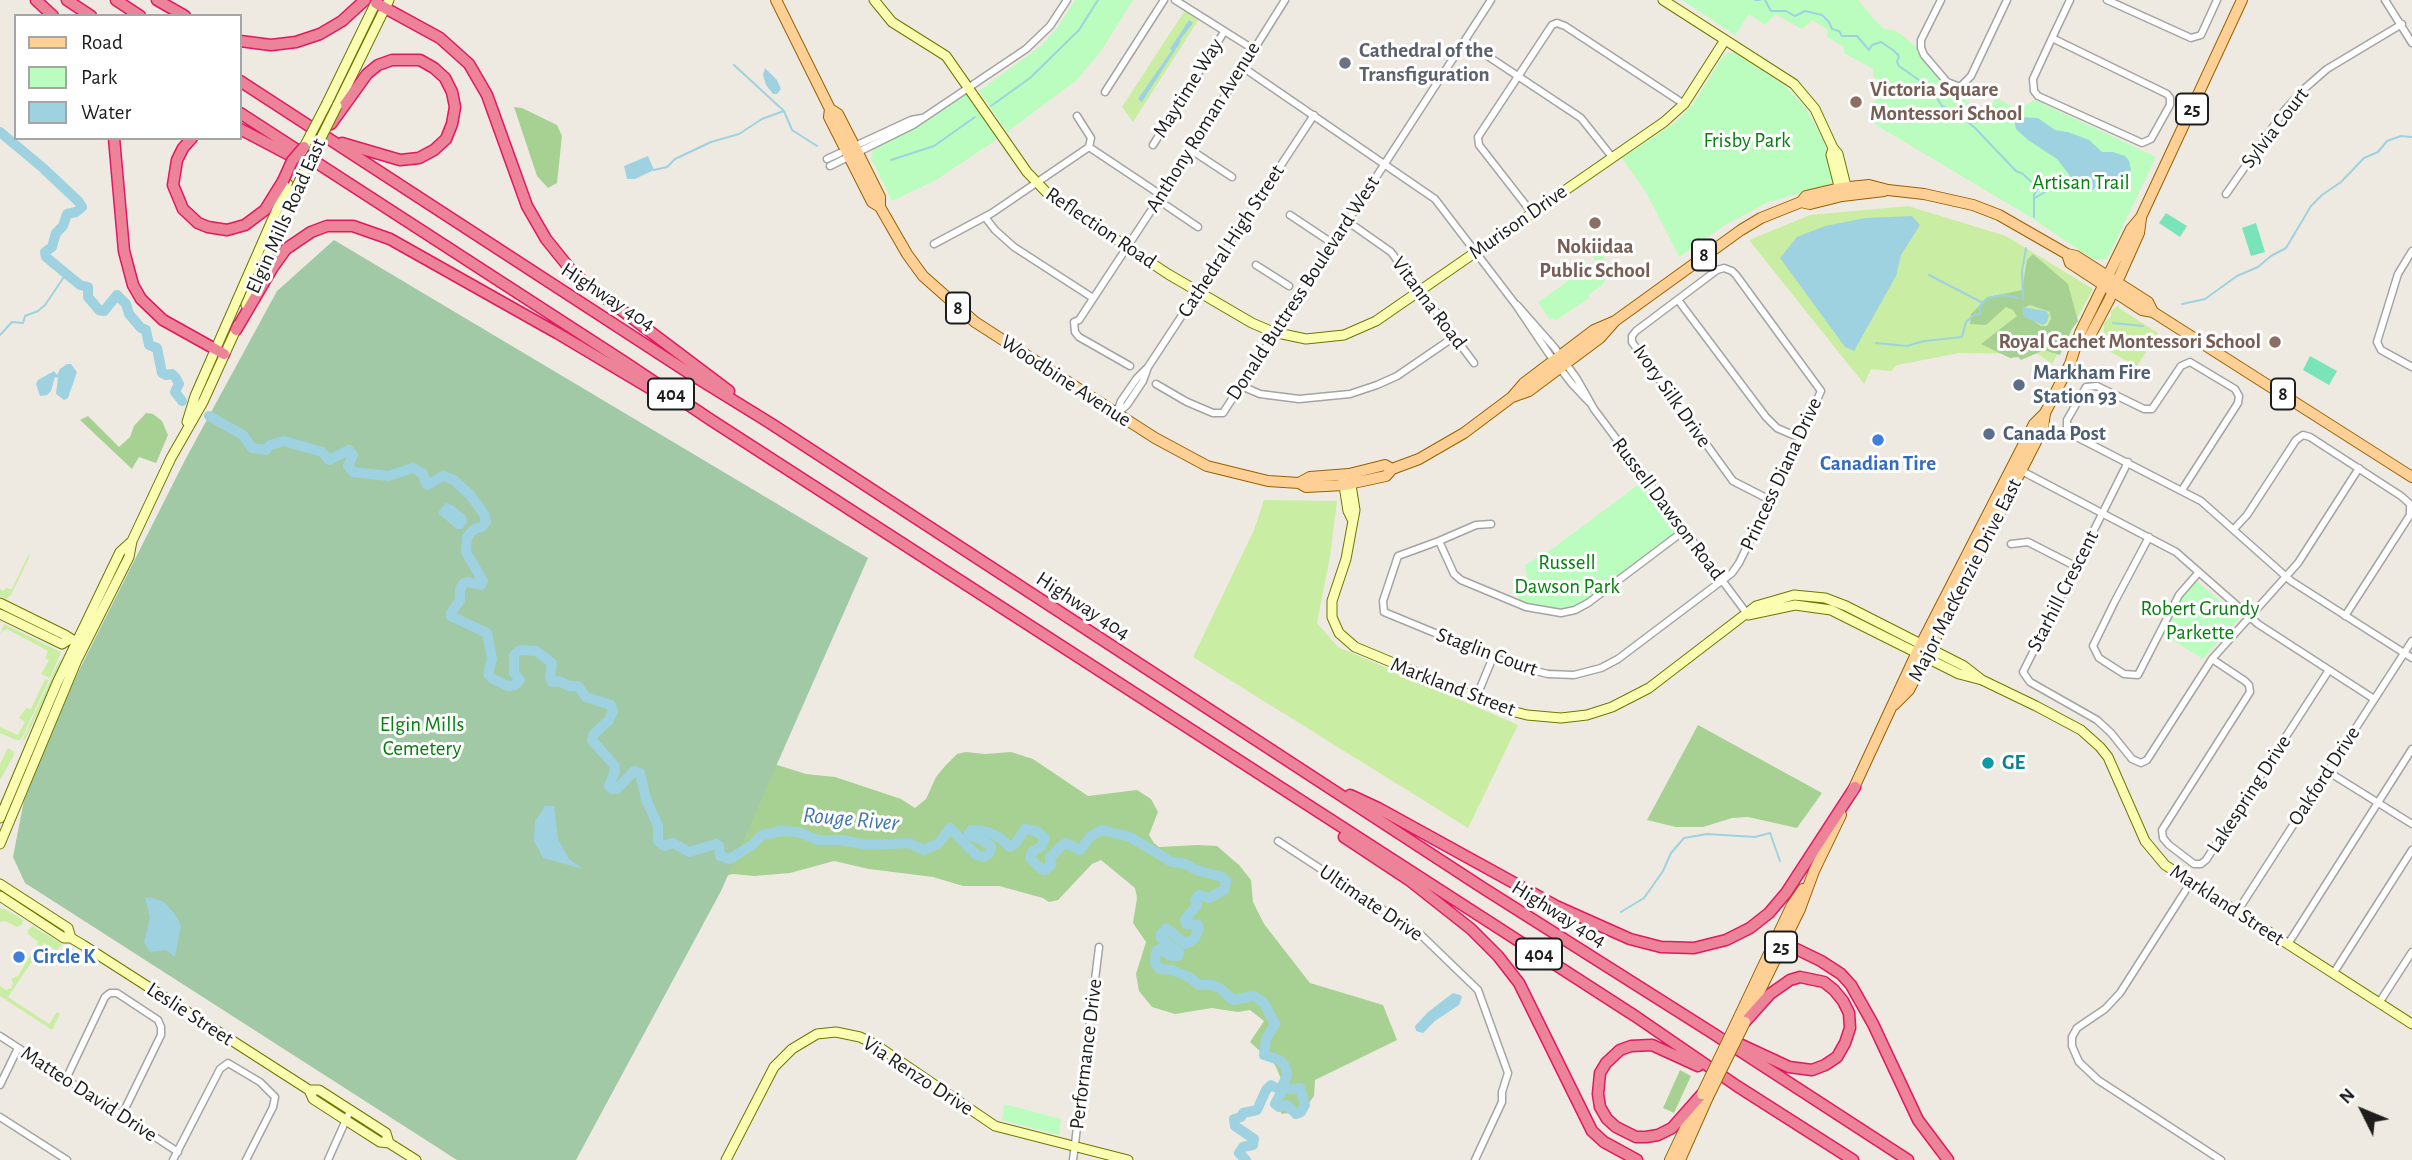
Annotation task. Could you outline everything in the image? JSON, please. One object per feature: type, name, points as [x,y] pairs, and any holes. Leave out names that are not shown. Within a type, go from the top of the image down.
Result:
[{"type":"highway","points":[[36,0],[51,14]]},
{"type":"highway","points":[[67,0],[88,14]]},
{"type":"highway","points":[[116,0],[137,14]]},
{"type":"highway","points":[[157,0],[182,14]]},
{"type":"highway","points":[[242,41],[271,45],[296,42],[320,34],[378,2],[440,38],[469,64],[487,95],[527,206],[546,240],[568,267],[609,302],[770,423]]},
{"type":"highway","points":[[323,134],[333,122],[338,108],[378,65],[398,58],[420,60],[434,68],[448,85],[455,107],[452,124],[446,139],[419,158],[400,160],[334,141]]},
{"type":"highway","name":"Highway 404","points":[[242,82],[1565,941],[1908,1160]]},
{"type":"highway","name":"Highway 404","points":[[242,114],[1853,1160]]},
{"type":"highway","points":[[242,130],[306,163],[319,165]]},
{"type":"highway","points":[[114,140],[124,251],[133,285],[141,299],[163,320],[219,352]]},
{"type":"highway","points":[[190,140],[177,160],[173,185],[183,209],[198,223],[227,230],[245,225],[265,210],[289,184],[292,161],[304,147]]},
{"type":"highway","points":[[236,330],[272,267],[286,249],[311,232],[339,225],[353,226],[390,240],[557,333],[699,417],[711,420]]},
{"type":"highway","points":[[1223,749],[1293,802],[1409,880],[1471,929],[1498,956],[1519,983],[1592,1130],[1604,1142],[1637,1160]]},
{"type":"highway","points":[[1314,778],[1378,808],[1556,906],[1605,928],[1630,939],[1661,947],[1694,948],[1727,940],[1750,928],[1769,913],[1786,893],[1855,787]]},
{"type":"highway","points":[[1779,943],[1821,961],[1851,985],[1867,1012],[1918,1120],[1948,1160]]},
{"type":"highway","points":[[1714,1034],[1789,1067],[1812,1070],[1837,1056],[1850,1028],[1849,1013],[1834,990],[1824,982],[1801,977],[1790,980],[1770,994],[1742,1020]]},
{"type":"highway","points":[[1705,1096],[1668,1131],[1636,1137],[1607,1119],[1600,1107],[1598,1084],[1600,1073],[1613,1055],[1620,1050],[1642,1044],[1663,1048],[1730,1085],[1737,1086]]},
{"type":"main road","name":"Woodbine Avenue","points":[[776,0],[830,109],[838,114],[852,152],[880,197],[880,207],[915,265],[947,299],[975,322],[1155,438],[1208,466],[1268,481],[1299,483],[1310,477],[1347,479],[1385,466],[1392,470],[1443,447],[1512,397],[1529,391],[1594,330],[1615,321],[1682,270],[1761,218],[1801,202],[1807,196],[1844,192],[1869,185],[1973,205],[1999,215],[2067,254],[2076,256],[2142,310],[2154,312],[2412,477]]},
{"type":"main road","name":"Major MacKenzie Drive East","points":[[1670,1160],[1705,1096],[1894,705],[1909,690],[1924,650],[2017,468],[2034,424],[2045,412],[2078,344],[2089,338],[2130,229],[2141,217],[2242,0]]},
{"type":"main road","name":"Major MacKenzie Drive East","points":[[1680,1160],[1705,1096]]},
{"type":"street","name":"Reflection Road","points":[[874,0],[892,22],[946,56],[1036,183],[1060,203],[1198,291],[1273,332]]},
{"type":"street","points":[[829,163],[924,117],[968,89],[1035,42],[1050,26],[1067,0]]},
{"type":"street","points":[[1105,92],[1164,0]]},
{"type":"street","points":[[1175,0],[1253,49]]},
{"type":"street","name":"Anthony Roman Avenue","points":[[1130,366],[1079,337],[1075,332],[1074,322],[1079,320],[1191,150],[1284,0]]},
{"type":"street","name":"Donald Buttress Boulevard West","points":[[1156,384],[1187,402],[1213,413],[1223,413],[1273,332],[1492,0]]},
{"type":"street","points":[[1663,0],[1794,84],[1815,109],[1833,148],[1839,154],[1844,192]]},
{"type":"street","points":[[1941,0],[1921,40],[1921,48],[1947,82],[1960,87],[1972,76],[2007,0]]},
{"type":"street","points":[[2052,38],[2167,94],[2170,98],[2169,104],[2151,139],[2142,143],[2038,96],[2032,87],[2033,79],[2052,38],[2070,0]]},
{"type":"street","points":[[2107,0],[2191,38],[2201,35],[2217,0]]},
{"type":"street","points":[[2385,0],[2412,43]]},
{"type":"street","points":[[338,108],[378,2]]},
{"type":"street","name":"Elgin Mills Road East","points":[[304,147],[378,2]]},
{"type":"street","points":[[1532,213],[1477,141],[1549,28],[1556,23],[1684,104]]},
{"type":"street","name":"Sylvia Court","points":[[2226,194],[2284,111],[2304,89],[2327,69],[2402,24]]},
{"type":"street","name":"Maytime Way","points":[[1153,145],[1224,32]]},
{"type":"street","name":"Murison Drive","points":[[1273,332],[1306,339],[1344,335],[1369,325],[1664,122],[1684,104],[1725,40]]},
{"type":"street","points":[[1465,41],[1581,118],[1612,157]]},
{"type":"street","name":"Russell Dawson Road","points":[[1241,66],[1429,193],[1444,208],[1516,304],[1531,319],[1589,402],[1748,615]]},
{"type":"street","name":"Cathedral High Street","points":[[1117,414],[1127,405],[1148,367],[1314,115]]},
{"type":"street","points":[[934,244],[985,217],[1089,147],[1091,138],[1077,117]]},
{"type":"street","name":"Elgin Mills Road East","points":[[0,818],[76,643],[129,556],[132,541],[184,433],[195,396],[219,352],[289,184],[323,134]]},
{"type":"street","points":[[1089,147],[1161,195]]},
{"type":"street","points":[[1191,150],[1232,177]]},
{"type":"street","name":"Elgin Mills Road East","points":[[219,352],[236,330],[289,184]]},
{"type":"street","points":[[1167,206],[1198,227]]},
{"type":"street","points":[[1290,215],[1332,243]]},
{"type":"street","points":[[985,217],[1014,247],[1093,298]]},
{"type":"street","name":"Vitanna Road","points":[[1347,221],[1391,252],[1474,363]]},
{"type":"street","points":[[2412,251],[2398,274],[2377,342],[2381,350],[2412,367]]},
{"type":"street","points":[[1256,265],[1289,286]]},
{"type":"street","name":"Ivory Silk Drive","points":[[1724,268],[1633,333],[1631,339],[1733,481],[1770,500]]},
{"type":"street","name":"Princess Diana Drive","points":[[1723,581],[1736,569],[1820,396],[1820,388],[1732,271],[1724,268]]},
{"type":"street","points":[[1678,300],[1766,417],[1777,428],[1800,438]]},
{"type":"street","points":[[1239,386],[1249,391],[1282,398],[1310,399],[1350,394],[1377,386],[1397,376],[1454,337]]},
{"type":"street","points":[[2182,490],[2239,400],[2235,389],[2195,363],[2186,363],[2181,366],[2156,406],[2148,410],[2096,386],[2089,385],[2083,390],[2066,424],[2071,434],[2206,504],[2286,576],[2412,658]]},
{"type":"street","points":[[2234,529],[2247,515],[2299,437],[2310,438],[2401,496],[2410,504],[2411,509],[2406,520],[2345,615]]},
{"type":"street","name":"Starhill Crescent","points":[[2127,462],[2023,672],[2030,682],[2097,720],[2132,759],[2141,763],[2147,760],[2212,659],[2286,576],[2359,468]]},
{"type":"street","points":[[2017,468],[2176,552],[2249,617],[2374,699]]},
{"type":"street","name":"Markland Street","points":[[1347,479],[1348,511],[1352,519],[1346,559],[1332,601],[1332,617],[1339,633],[1355,647],[1512,712],[1543,717],[1569,717],[1603,710],[1642,692],[1748,615],[1756,606],[1794,596],[1816,597],[1846,606],[1924,650],[1959,674],[1982,680],[2071,724],[2100,747],[2115,769],[2145,841],[2165,865],[2412,1024]]},
{"type":"street","name":"Staglin Court","points":[[1491,524],[1476,525],[1398,556],[1383,601],[1383,609],[1387,614],[1514,666],[1548,674],[1574,675],[1591,672],[1618,659],[1723,581]]},
{"type":"street","points":[[1440,541],[1454,573],[1461,580],[1526,607],[1555,613],[1575,610],[1588,603],[1685,530]]},
{"type":"street","points":[[2149,537],[2093,646],[2099,658],[2124,674],[2138,675],[2179,595],[2199,572]]},
{"type":"street","points":[[2011,544],[2028,542],[2075,566]]},
{"type":"street","points":[[0,603],[76,643]]},
{"type":"street","points":[[0,614],[62,644],[76,643]]},
{"type":"street","name":"Oakford Drive","points":[[2237,912],[2412,641]]},
{"type":"street","name":"Elgin Mills Road East","points":[[0,844],[44,734],[76,643]]},
{"type":"street","points":[[1476,698],[1493,657]]},
{"type":"street","name":"Lakespring Drive","points":[[2212,659],[2245,681],[2250,692],[2162,830],[2163,838],[2169,845],[2194,864],[2201,864],[2206,860],[2329,670]]},
{"type":"street","points":[[2288,944],[2412,749]]},
{"type":"street","points":[[2327,771],[2412,824]]},
{"type":"street","name":"Ultimate Drive","points":[[1278,841],[1420,934],[1478,990],[1508,1073],[1502,1102],[1475,1160]]},
{"type":"street","points":[[2333,974],[2412,850]]},
{"type":"street","points":[[2191,882],[2120,993],[2110,1005],[2077,1028],[2072,1037],[2072,1046],[2076,1058],[2093,1076],[2221,1160]]},
{"type":"street","name":"Leslie Street","points":[[0,884],[68,928],[71,938]]},
{"type":"street","name":"Leslie Street","points":[[0,896],[64,937],[71,938],[309,1090],[319,1090],[386,1133],[389,1143]]},
{"type":"street","name":"Performance Drive","points":[[1073,1160],[1099,947]]},
{"type":"street","points":[[2379,1003],[2412,952]]},
{"type":"street","points":[[66,1079],[105,997],[110,993],[117,993],[158,1020],[161,1027],[161,1035],[121,1115]]},
{"type":"street","name":"Via Renzo Drive","points":[[726,1160],[774,1067],[792,1049],[817,1034],[836,1032],[860,1037],[876,1045],[995,1126],[1128,1160]]},
{"type":"street","name":"Matteo David Drive","points":[[0,1036],[177,1152]]},
{"type":"street","points":[[0,1085],[18,1048]]},
{"type":"street","points":[[173,1160],[220,1069],[228,1063],[260,1082],[275,1097],[246,1160]]},
{"type":"street","name":"Leslie Street","points":[[309,1090],[313,1099],[380,1142],[389,1143],[416,1160]]},
{"type":"street","points":[[328,1160],[350,1111]]},
{"type":"street","points":[[0,1116],[67,1160]]},
{"type":"green space","points":[[1075,0],[1133,0],[1103,48],[1077,80],[1007,132],[979,91],[1041,46],[1057,28]]},
{"type":"green space","name":"Artisan Trail","points":[[1682,0],[1858,0],[1882,28],[1898,32],[1915,46],[1950,88],[1981,111],[1992,105],[1996,97],[2017,110],[2035,100],[2156,157],[2107,259],[2094,260],[2032,218],[1866,119],[1884,83],[1873,77],[1873,69],[1844,53],[1844,47],[1827,37],[1828,30],[1812,20],[1802,29],[1775,14],[1765,25],[1749,14],[1735,35]]},
{"type":"green space","points":[[1185,10],[1199,19],[1133,122],[1122,107]]},
{"type":"green space","name":"Frisby Park","points":[[1728,53],[1735,53],[1784,85],[1805,107],[1824,141],[1834,183],[1766,203],[1725,225],[1679,257],[1647,194],[1622,158],[1676,122],[1693,104],[1722,58]]},
{"type":"green space","points":[[969,88],[1002,136],[936,180],[892,201],[871,158],[873,150]]},
{"type":"green space","points":[[514,107],[522,108],[557,125],[562,136],[557,183],[548,188],[537,176]]},
{"type":"green space","points":[[1908,206],[2006,236],[2093,289],[2052,364],[2038,354],[1959,353],[1897,365],[1891,371],[1871,369],[1864,384],[1749,240],[1810,215]]},
{"type":"green space","points":[[2166,213],[2187,226],[2180,237],[2159,223]]},
{"type":"green space","points":[[2256,223],[2265,252],[2251,256],[2242,228]]},
{"type":"green space","points":[[1592,239],[1611,268],[1603,284],[1588,295],[1589,298],[1555,321],[1553,318],[1550,320],[1538,302],[1581,272],[1579,268],[1586,262],[1591,268],[1597,263],[1585,244]]},
{"type":"green space","name":"Elgin Mills Cemetery","points":[[334,240],[868,558],[721,891],[576,1160],[457,1160],[25,883],[13,857],[24,800],[51,726],[185,460],[277,291]]},
{"type":"green space","points":[[2033,254],[2068,284],[2078,321],[2060,355],[2044,350],[2021,360],[2018,357],[2010,358],[1981,344],[2017,316],[2013,310],[2006,307],[1986,325],[1970,324],[1971,314],[1988,297],[2022,290],[2027,260]],"holes":[[[2030,305],[2050,312],[2051,319],[2047,326],[2041,326],[2023,314],[2024,308]]]},
{"type":"green space","points":[[2119,305],[2119,308],[2158,333],[2137,366],[2099,346],[2103,338],[2104,323],[2111,316],[2111,311]]},
{"type":"green space","points":[[2310,356],[2337,371],[2329,385],[2303,370]]},
{"type":"green space","points":[[146,413],[153,414],[162,421],[168,435],[156,463],[139,457],[132,469],[80,420],[88,416],[119,447],[130,437],[134,426]]},
{"type":"green space","name":"Russell Dawson Park","points":[[1642,482],[1678,530],[1583,602],[1568,608],[1549,610],[1516,602],[1527,577],[1525,565],[1552,549]]},
{"type":"green space","points":[[1264,500],[1337,501],[1330,557],[1317,623],[1338,647],[1518,725],[1468,828],[1193,657],[1254,530]]},
{"type":"green space","points":[[29,554],[11,595],[6,599],[0,596],[0,589],[12,589]]},
{"type":"green space","name":"Robert Grundy Parkette","points":[[2197,581],[2239,618],[2203,659],[2163,634],[2181,599]]},
{"type":"green space","points":[[4,624],[61,652],[50,678],[41,674],[49,660],[45,658],[48,651],[7,629],[0,636]]},
{"type":"green space","points":[[65,658],[25,739],[22,741],[59,661]]},
{"type":"green space","points":[[45,679],[49,680],[21,740],[0,733],[0,727],[18,735],[25,722],[19,718],[26,708],[31,709]]},
{"type":"green space","points":[[1698,725],[1822,793],[1797,828],[1748,817],[1732,818],[1703,827],[1676,827],[1647,820]]},
{"type":"green space","points":[[8,748],[14,755],[0,780],[0,764]]},
{"type":"green space","points":[[1011,752],[1033,759],[1088,796],[1137,790],[1151,799],[1158,812],[1149,835],[1154,843],[1159,847],[1217,846],[1239,865],[1251,880],[1253,902],[1264,924],[1310,983],[1383,1005],[1397,1040],[1315,1080],[1314,1096],[1303,1111],[1282,1114],[1275,1105],[1276,1099],[1283,1091],[1283,1083],[1275,1065],[1250,1042],[1264,1021],[1250,1010],[1238,1012],[1212,1008],[1175,1014],[1152,1007],[1139,991],[1136,974],[1146,942],[1133,923],[1137,898],[1135,888],[1101,860],[1092,864],[1058,900],[1049,902],[999,886],[963,886],[933,877],[869,869],[834,861],[790,873],[754,876],[733,874],[717,878],[774,764],[806,774],[835,777],[901,799],[915,808],[926,799],[936,777],[945,766],[957,754]]},
{"type":"green space","points":[[0,908],[23,920],[22,924],[17,927],[5,921],[0,922]]},
{"type":"green space","points":[[32,926],[62,944],[57,951],[44,943],[41,947],[37,944],[28,934]]},
{"type":"green space","points":[[34,949],[39,951],[8,997],[49,1024],[57,1012],[60,1014],[52,1030],[0,996],[0,986],[6,990],[11,988],[11,979],[18,976]]},
{"type":"green space","points":[[1680,1070],[1691,1076],[1674,1113],[1663,1108]]},
{"type":"green space","points":[[1004,1104],[1061,1119],[1059,1135],[1002,1120]]},
{"type":"water","points":[[1189,20],[1193,23],[1142,102],[1138,99]]},
{"type":"water","points":[[765,68],[777,80],[781,89],[777,94],[773,94],[766,85],[763,75]]},
{"type":"water","points":[[2018,117],[2038,118],[2055,130],[2089,140],[2102,152],[2125,156],[2131,170],[2119,183],[2101,182],[2092,191],[2081,190],[2057,159],[2016,129],[2014,120]]},
{"type":"water","points":[[648,156],[654,170],[635,179],[627,179],[624,166]]},
{"type":"water","points":[[1912,216],[1920,225],[1901,255],[1896,276],[1854,351],[1845,347],[1780,258],[1797,237],[1825,226],[1865,218]]},
{"type":"water","points":[[2022,307],[2046,311],[2049,315],[2047,322],[2043,325],[2024,317]]},
{"type":"water","points":[[67,364],[71,364],[77,372],[68,398],[64,400],[56,394],[58,378],[55,377],[51,391],[40,396],[36,384],[38,380],[54,371],[57,375]]},
{"type":"water","points":[[446,503],[466,516],[467,522],[462,529],[457,529],[439,514]]},
{"type":"water","points":[[545,806],[554,806],[558,839],[569,859],[583,869],[543,858],[534,841],[535,821]]},
{"type":"water","points":[[145,898],[164,902],[181,926],[175,957],[166,950],[150,952],[144,942],[150,917]]},
{"type":"water","points":[[1453,993],[1462,997],[1459,1005],[1435,1021],[1423,1033],[1416,1031],[1415,1026],[1428,1012]]},
{"type":"waterway","points":[[991,106],[1030,78],[1079,30],[1098,0]]},
{"type":"waterway","points":[[1755,0],[1760,0]]},
{"type":"waterway","points":[[1765,0],[1771,11],[1786,11],[1795,16],[1805,11],[1822,15],[1832,29],[1839,31],[1842,36],[1857,36],[1869,50],[1872,45],[1881,42],[1893,50],[1899,56],[1899,66],[1926,85],[1942,106],[1956,112],[1975,128],[2016,171],[2038,188],[2034,195],[2034,217]]},
{"type":"waterway","points":[[734,65],[784,111],[792,130],[817,146]]},
{"type":"waterway","points":[[654,170],[667,167],[675,159],[711,142],[739,134],[762,119],[784,111]]},
{"type":"waterway","points":[[891,160],[934,146],[975,117]]},
{"type":"waterway","name":"Rouge River","points":[[0,132],[43,168],[82,207],[67,214],[63,226],[56,233],[52,247],[45,252],[46,257],[80,285],[88,287],[88,297],[99,310],[104,311],[117,295],[126,304],[129,314],[146,330],[149,345],[157,348],[162,373],[172,374],[176,378],[179,384],[175,392],[182,401]]},
{"type":"waterway","points":[[2182,304],[2205,299],[2237,276],[2258,267],[2286,248],[2311,206],[2322,195],[2341,182],[2364,158],[2378,152],[2387,141],[2401,136],[2412,137]]},
{"type":"waterway","points":[[2035,198],[2071,176]]},
{"type":"waterway","points":[[2023,299],[2022,271],[2026,248]]},
{"type":"waterway","points":[[0,335],[12,322],[23,323],[25,316],[45,305],[66,274]]},
{"type":"waterway","points":[[1929,275],[1983,303]]},
{"type":"waterway","points":[[1876,343],[1907,346],[1924,341],[1962,337],[1966,322],[1974,315],[1981,314],[1979,307],[1987,298],[2004,295],[2018,298]]},
{"type":"waterway","points":[[2113,323],[2143,326]]},
{"type":"waterway","name":"Rouge River","points":[[209,416],[243,435],[252,448],[266,450],[270,445],[284,441],[322,452],[329,460],[349,450],[353,455],[348,466],[353,472],[388,476],[413,468],[423,474],[427,485],[443,476],[454,480],[471,496],[484,514],[486,522],[467,537],[466,552],[483,581],[481,585],[468,582],[463,584],[460,600],[451,616],[487,633],[492,659],[488,674],[493,679],[508,686],[515,685],[520,680],[514,673],[514,655],[520,650],[536,651],[552,663],[552,682],[578,686],[586,697],[611,705],[613,711],[609,720],[594,734],[592,740],[614,765],[615,771],[609,786],[617,789],[634,771],[640,773],[646,799],[658,826],[658,841],[664,846],[673,843],[689,852],[716,844],[719,846],[720,856],[730,859],[762,835],[782,831],[798,832],[818,840],[841,840],[868,845],[909,843],[924,850],[939,843],[950,828],[975,854],[983,857],[989,854],[991,847],[972,836],[969,833],[971,830],[988,832],[1010,847],[1025,829],[1036,831],[1045,838],[1042,846],[1032,852],[1030,858],[1045,870],[1051,865],[1050,858],[1061,846],[1066,843],[1080,850],[1091,836],[1102,830],[1130,837],[1172,862],[1186,864],[1196,870],[1222,877],[1226,881],[1224,890],[1209,898],[1199,895],[1195,900],[1197,905],[1185,919],[1186,924],[1198,925],[1194,939],[1186,944],[1166,928],[1161,938],[1179,952],[1178,956],[1171,956],[1160,949],[1156,951],[1155,963],[1160,969],[1172,970],[1189,977],[1199,985],[1212,985],[1221,989],[1233,1000],[1254,996],[1264,1003],[1275,1024],[1266,1039],[1264,1055],[1279,1060],[1285,1066],[1287,1075],[1282,1086],[1300,1088],[1305,1105],[1301,1112],[1296,1114],[1287,1105],[1279,1107],[1275,1104],[1280,1090],[1271,1085],[1257,1110],[1243,1113],[1241,1117],[1234,1119],[1235,1126],[1254,1139],[1253,1145],[1243,1147],[1239,1153],[1246,1160]]},
{"type":"waterway","points":[[1621,912],[1644,898],[1663,871],[1671,853],[1684,838],[1707,834],[1755,837],[1770,833],[1780,861]]},
{"type":"place","name":"Cathedral of the Transfiguration","points":[[1345,63]]},
{"type":"place","name":"Victoria Square Montessori School","points":[[1856,102]]},
{"type":"place","name":"Nokiidaa Public School","points":[[1595,223]]},
{"type":"place","name":"Royal Cachet Montessori School","points":[[2275,342]]},
{"type":"place","name":"Markham Fire Station 93","points":[[2019,385]]},
{"type":"place","name":"Canada Post","points":[[1989,434]]},
{"type":"place","name":"Canadian Tire","points":[[1878,440]]},
{"type":"place","name":"GE","points":[[1988,763]]},
{"type":"place","name":"Circle K","points":[[19,957]]}]
